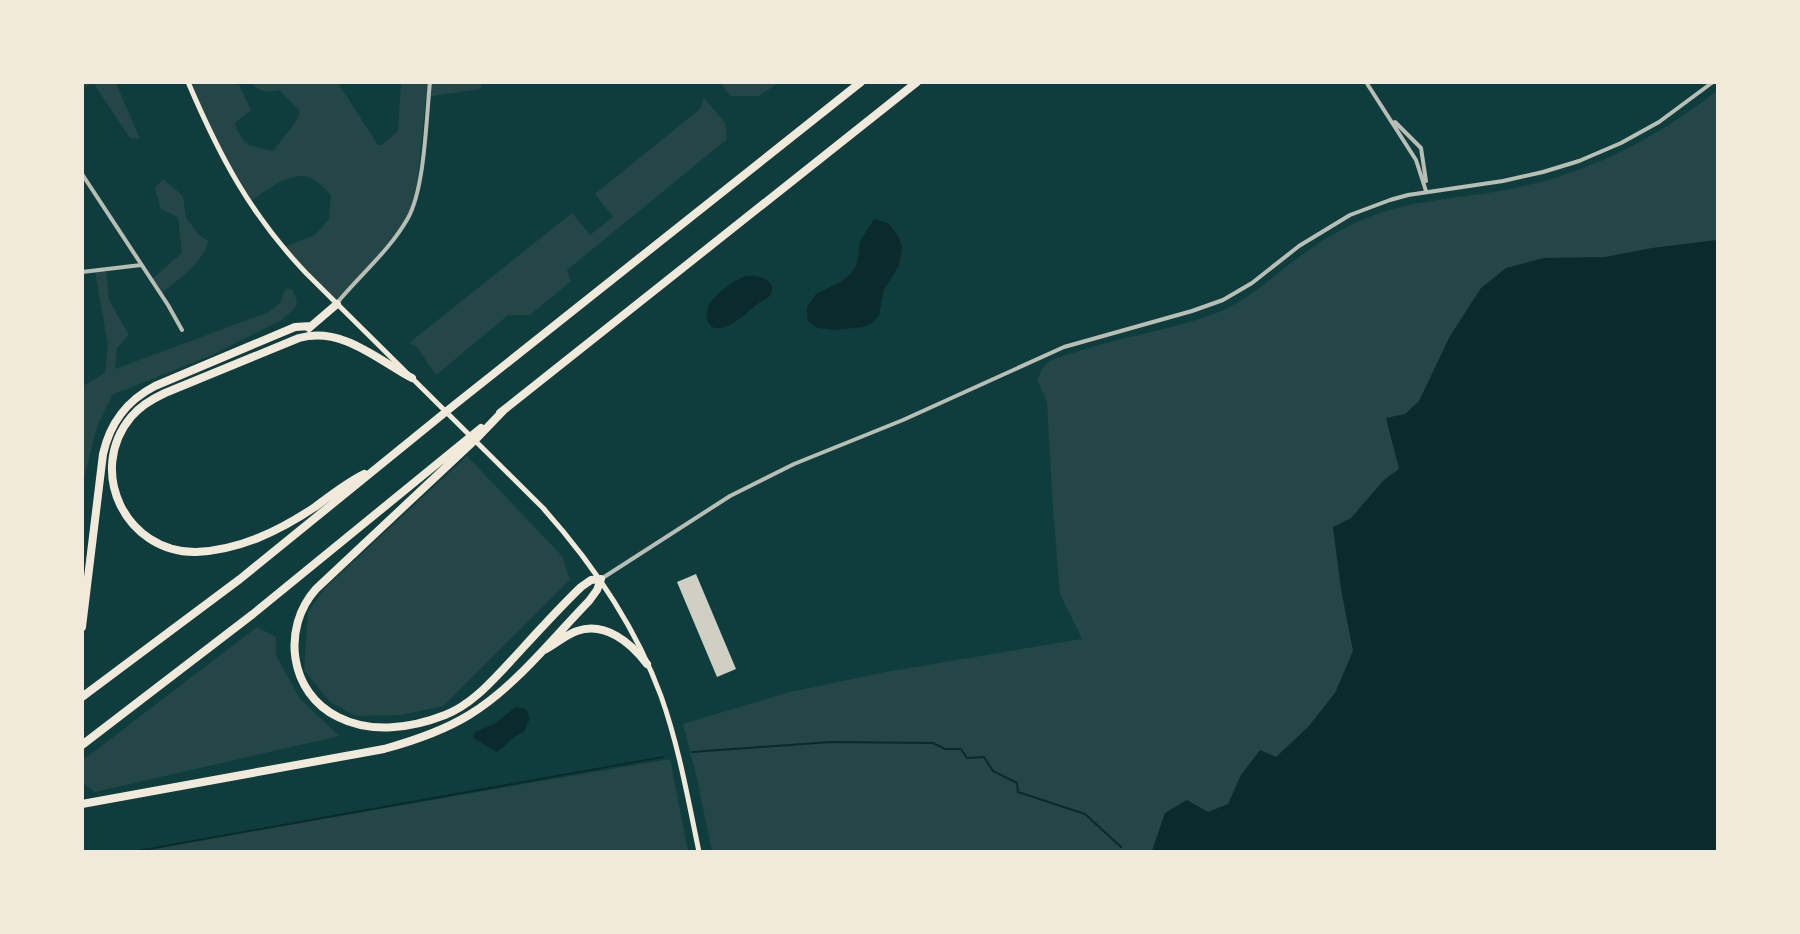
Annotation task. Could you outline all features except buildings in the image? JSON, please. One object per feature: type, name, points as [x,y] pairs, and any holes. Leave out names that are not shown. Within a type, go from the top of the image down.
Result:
[{"type":"highway","points":[[82,697],[197,612],[861,82]]},
{"type":"highway","points":[[82,745],[253,614],[503,411],[635,309],[917,82]]},
{"type":"highway","points":[[299,338],[337,304]]},
{"type":"highway","points":[[82,627],[103,454],[110,432],[120,414],[136,398],[155,386],[295,327],[310,326]]},
{"type":"highway","points":[[374,470],[349,482],[306,513],[270,533],[241,544],[215,550],[185,551],[163,546],[139,531],[122,510],[114,487],[113,456],[124,428],[137,410],[165,393],[299,338],[322,336],[346,340],[412,378]]},
{"type":"highway","points":[[82,804],[365,753],[411,741],[454,723],[477,710],[501,691],[595,593],[601,579],[591,580],[581,586],[469,702],[445,716],[413,725],[398,727],[361,724],[331,714],[305,687],[297,666],[294,637],[299,614],[309,597],[503,411]]},
{"type":"highway","points":[[540,652],[576,632],[598,629],[622,640],[647,664]]},
{"type":"main road","points":[[188,82],[216,146],[250,204],[288,254],[488,452],[560,527],[601,579],[621,612],[661,697],[677,748],[699,852]]},
{"type":"street","points":[[337,304],[398,233],[412,210],[419,183],[430,82]]},
{"type":"street","points":[[1366,82],[1416,160],[1426,191]]},
{"type":"street","points":[[601,579],[730,496],[794,464],[903,420],[1064,346],[1192,311],[1223,300],[1252,283],[1299,246],[1332,225],[1369,207],[1426,191],[1523,177],[1579,161],[1621,143],[1659,122],[1713,82]]},
{"type":"street","points":[[1384,109],[1421,148],[1425,165],[1426,191]]},
{"type":"street","points":[[82,174],[182,330]]},
{"type":"street","points":[[82,272],[141,265]]},
{"type":"shaded area","points":[[219,82],[239,85],[251,110],[235,123],[244,141],[274,151],[292,127],[300,111],[279,90],[264,91],[252,83],[338,83],[378,145],[382,145],[398,131],[401,83],[482,83],[480,89],[426,97],[417,187],[412,207],[403,224],[337,304],[282,248],[315,235],[329,219],[331,195],[313,179],[297,176],[278,183],[247,204],[215,147],[187,83]]},
{"type":"shaded area","points":[[82,83],[116,83],[140,139],[130,138],[94,84],[83,87]]},
{"type":"shaded area","points":[[721,83],[778,83],[759,96],[730,96]]},
{"type":"shaded area","points":[[1717,91],[1717,851],[712,851],[683,724],[790,692],[886,672],[1082,639],[1060,594],[1047,402],[1037,380],[1046,364],[1056,358],[1224,310],[1236,304],[1324,240],[1382,212],[1418,203],[1510,189],[1567,174],[1593,164],[1645,139]]},
{"type":"shaded area","points":[[704,98],[725,123],[727,139],[567,270],[571,281],[530,315],[508,315],[436,375],[416,346],[409,343],[572,213],[590,235],[613,217],[595,194],[700,109]]},
{"type":"shaded area","points":[[163,179],[183,196],[186,218],[199,235],[208,241],[195,264],[161,294],[151,280],[182,253],[178,217],[161,209],[155,188]]},
{"type":"shaded area","points":[[874,219],[888,223],[898,236],[902,247],[899,265],[883,292],[879,316],[872,323],[863,327],[834,330],[818,328],[809,322],[807,307],[816,294],[841,282],[851,273],[857,264],[860,241]]},
{"type":"shaded area","points":[[1717,240],[1717,851],[1152,851],[1165,813],[1187,800],[1208,812],[1228,804],[1241,775],[1260,750],[1276,757],[1308,727],[1335,693],[1353,651],[1341,589],[1333,527],[1351,518],[1384,480],[1399,469],[1386,418],[1405,414],[1419,401],[1450,336],[1481,288],[1506,268],[1544,258],[1605,257],[1652,248]]},
{"type":"shaded area","points":[[106,269],[109,300],[129,335],[117,348],[115,369],[269,312],[281,302],[287,288],[293,290],[297,302],[294,309],[280,321],[210,356],[112,395],[97,427],[83,481],[83,386],[105,373],[108,346],[95,271]]},
{"type":"shaded area","points":[[745,276],[757,276],[766,280],[772,286],[770,295],[730,325],[719,328],[710,325],[706,317],[711,302],[726,287]]},
{"type":"shaded area","points":[[467,456],[562,556],[570,580],[443,706],[401,715],[356,716],[330,702],[304,670],[308,612],[325,588]]},
{"type":"shaded area","points":[[257,627],[276,637],[276,655],[300,699],[339,736],[95,792],[83,783],[83,760]]},
{"type":"shaded area","points":[[516,707],[526,709],[530,718],[524,732],[497,752],[475,739],[473,736],[475,732],[494,724]]},
{"type":"shaded area","points":[[670,759],[688,851],[135,851]]},
{"type":"waterway","points":[[692,752],[831,742],[933,743],[945,749],[961,749],[967,758],[984,757],[993,771],[1017,783],[1018,792],[1085,814],[1121,847]]},
{"type":"waterway","points":[[132,852],[663,757]]}]
